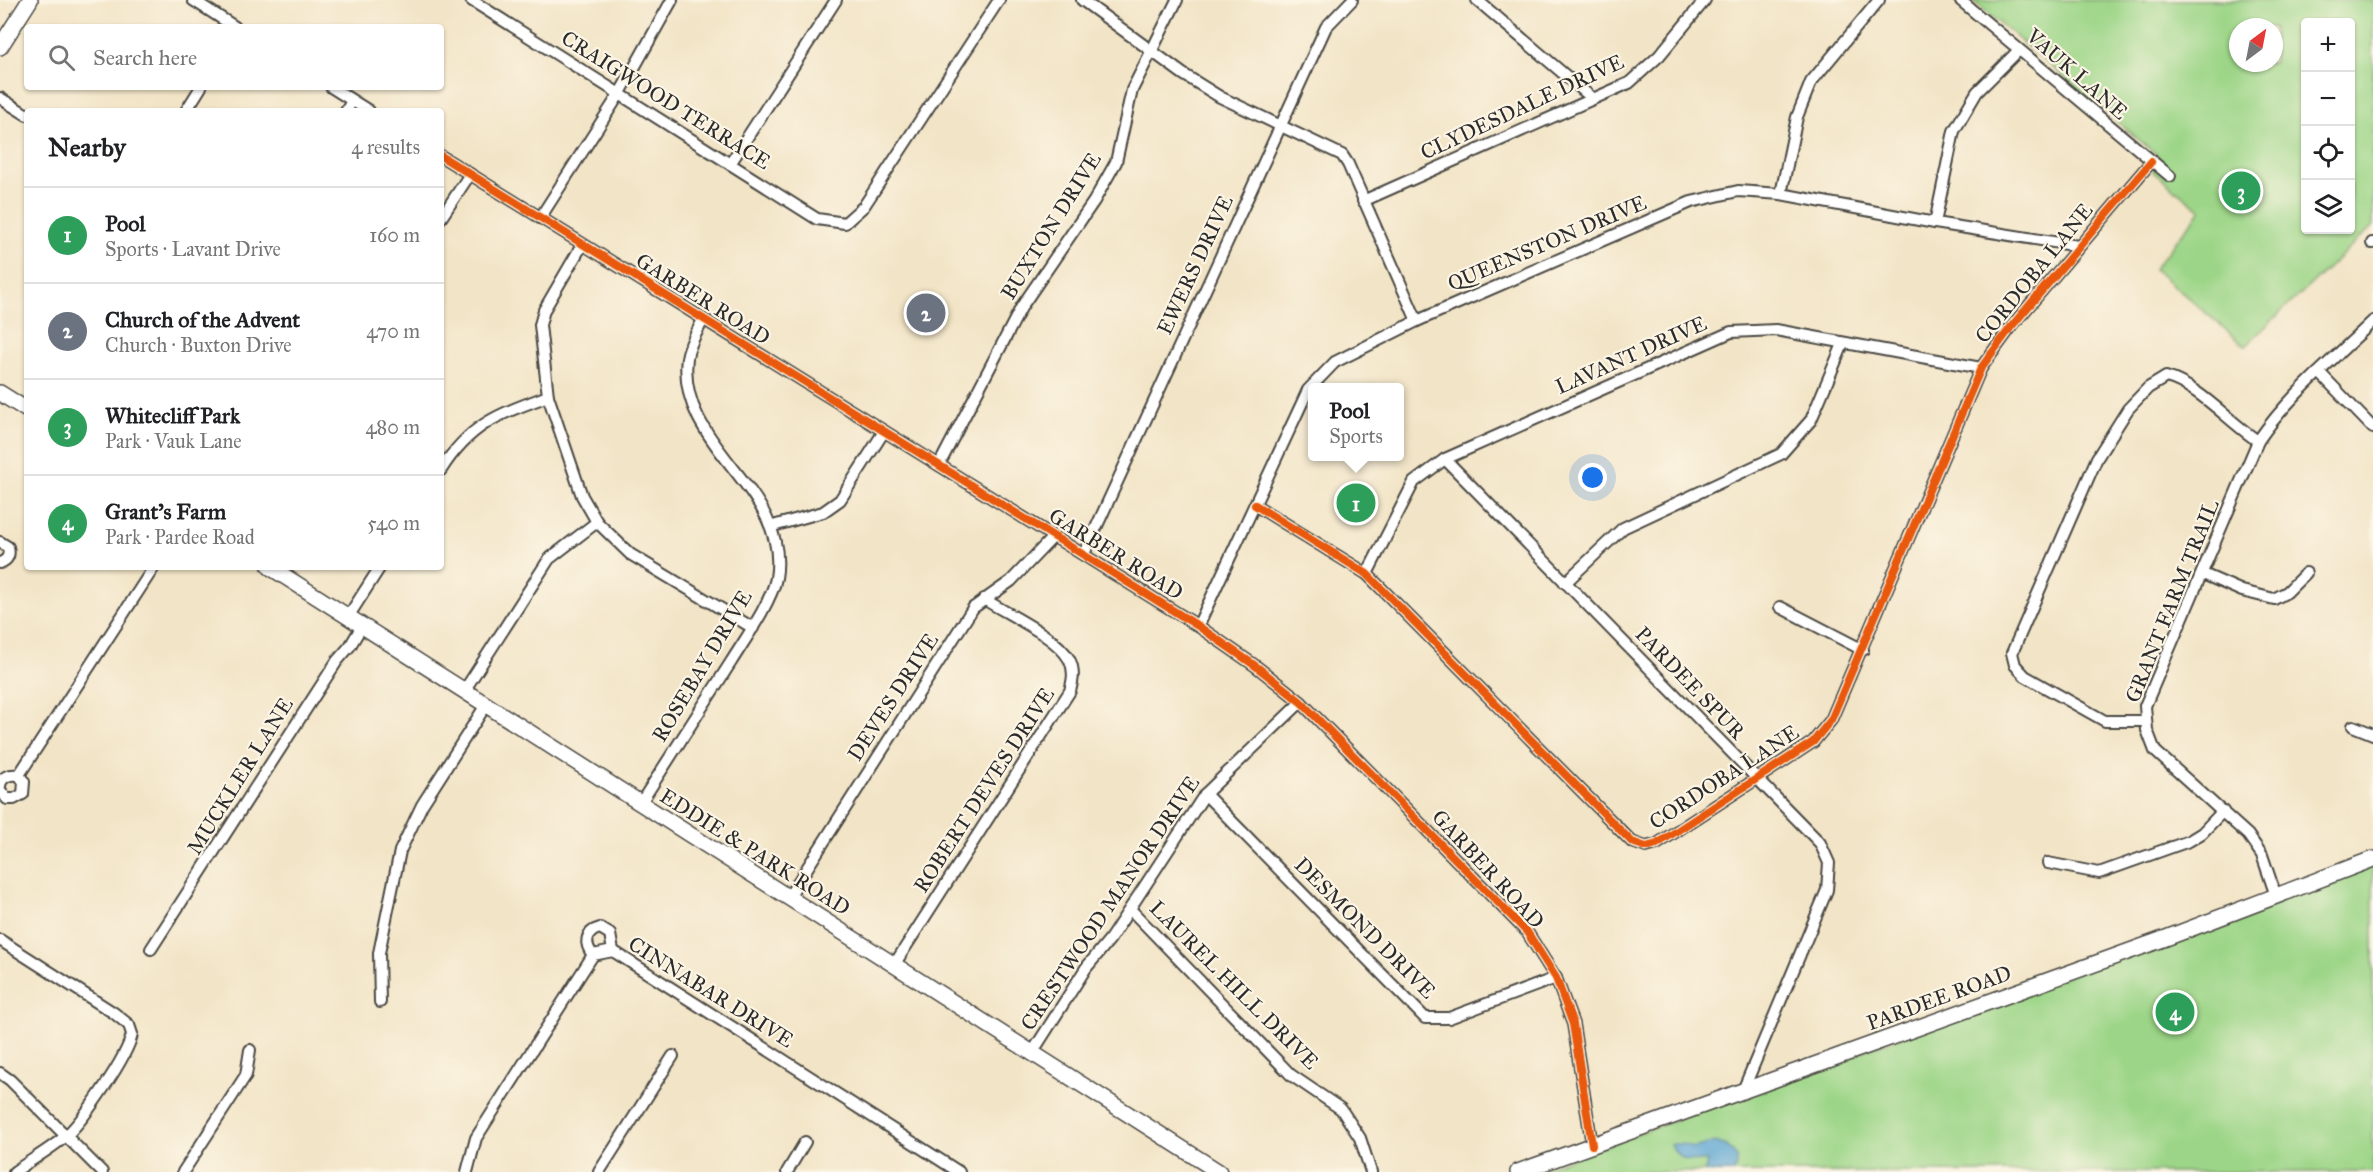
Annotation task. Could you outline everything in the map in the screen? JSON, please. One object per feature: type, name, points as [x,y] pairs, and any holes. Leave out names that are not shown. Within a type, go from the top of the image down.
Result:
[{"type":"street","points":[[0,47],[30,0]]},
{"type":"street","points":[[193,0],[230,24]]},
{"type":"street","name":"CRAIGWOOD TERRACE","points":[[471,0],[817,219],[845,223],[864,206],[999,0]]},
{"type":"street","points":[[540,218],[620,93],[672,0]]},
{"type":"street","points":[[729,164],[836,0]]},
{"type":"street","points":[[1082,0],[1152,49],[1183,74],[1220,97],[1342,155],[1417,321]]},
{"type":"street","name":"BUXTON DRIVE","points":[[939,465],[1022,306],[1094,201],[1116,162],[1131,90],[1177,0]]},
{"type":"street","name":"EWERS DRIVE","points":[[1084,554],[1326,27],[1352,0]]},
{"type":"street","points":[[1477,0],[1593,98]]},
{"type":"street","name":"CLYDESDALE DRIVE","points":[[1363,201],[1629,83],[1644,72],[1705,0]]},
{"type":"street","points":[[1781,194],[1797,117],[1811,82],[1879,0]]},
{"type":"street","name":"VAUK LANE","points":[[1960,0],[2170,176]]},
{"type":"street","points":[[1935,223],[1954,131],[1977,93],[2019,50]]},
{"type":"street","points":[[188,108],[199,90]]},
{"type":"street","points":[[336,90],[364,108]]},
{"type":"street","points":[[0,98],[24,113]]},
{"type":"street","points":[[348,108],[352,101]]},
{"type":"street","name":"GARBER ROAD","points":[[444,158],[883,433],[939,465],[1198,626],[1257,667],[1301,702],[1527,932],[1556,978],[1573,1024],[1592,1145]]},
{"type":"street","name":"CORDOBA LANE","points":[[1255,505],[1367,574],[1632,842],[1646,847],[1669,838],[1813,742],[1831,720],[1863,650],[1981,368],[2011,327],[2151,162]]},
{"type":"street","points":[[444,213],[470,174]]},
{"type":"street","name":"QUEENSTON DRIVE","points":[[1315,383],[1335,362],[1417,321],[1691,202],[1738,191],[1781,194],[1935,223],[2078,246]]},
{"type":"street","points":[[582,245],[544,310],[540,325],[548,396],[582,496],[597,522],[630,554],[753,628]]},
{"type":"street","name":"ROSEBAY DRIVE","points":[[640,804],[753,628],[776,580],[773,526],[759,503],[715,445],[691,405],[687,382],[687,356],[703,320]]},
{"type":"street","name":"GRANT FARM TRAIL","points":[[2276,896],[2262,855],[2248,835],[2155,751],[2145,721],[2145,706],[2258,441],[2272,419],[2373,321]]},
{"type":"street","name":"LAVANT DRIVE","points":[[1367,574],[1414,482],[1445,459],[1731,332],[1776,330],[1981,368]]},
{"type":"street","points":[[1565,583],[1623,528],[1781,454],[1811,420],[1844,344]]},
{"type":"street","points":[[2320,373],[2373,428]]},
{"type":"street","points":[[2145,721],[2105,721],[2025,676],[2015,665],[2012,653],[2097,458],[2128,409],[2148,388],[2166,377],[2182,381],[2234,425],[2258,441]]},
{"type":"street","name":"QUEENSTON DRIVE","points":[[1198,626],[1308,390]]},
{"type":"street","points":[[0,393],[24,408]]},
{"type":"street","points":[[444,465],[456,446],[468,434],[488,421],[548,396]]},
{"type":"street","points":[[773,526],[823,512],[840,500],[883,433]]},
{"type":"street","name":"PARDEE SPUR","points":[[1445,459],[1820,843],[1829,863],[1827,890],[1742,1093]]},
{"type":"street","points":[[464,692],[549,559],[597,522]]},
{"type":"street","name":"DEVES DRIVE","points":[[788,898],[972,608],[1011,581],[1053,537]]},
{"type":"street","points":[[0,542],[8,547],[10,553],[7,559],[0,563]]},
{"type":"street","points":[[19,775],[152,570]]},
{"type":"street","name":"EDDIE & PARK ROAD","points":[[275,570],[1219,1172]]},
{"type":"street","points":[[348,617],[378,570]]},
{"type":"street","points":[[2203,574],[2250,594],[2274,599],[2287,592],[2306,573]]},
{"type":"street","name":"ROBERT DEVES DRIVE","points":[[894,965],[1070,691],[1074,676],[1071,661],[1061,648],[984,599]]},
{"type":"street","points":[[1780,607],[1863,650]]},
{"type":"street","name":"MUCKLER LANE","points":[[151,949],[362,626]]},
{"type":"street","name":"CRESTWOOD MANOR DRIVE","points":[[1032,1053],[1086,968],[1110,939],[1205,794],[1301,702]]},
{"type":"street","points":[[380,1002],[379,953],[400,851],[422,805],[486,705]]},
{"type":"street","points":[[2353,726],[2373,734]]},
{"type":"street","points":[[11,774],[19,775],[24,782],[23,794],[8,799],[0,788],[5,778],[11,774]]},
{"type":"street","name":"DESMOND DRIVE","points":[[1205,794],[1425,1018],[1449,1018],[1556,978]]},
{"type":"street","points":[[2048,863],[2099,873],[2189,841],[2202,833],[2223,811]]},
{"type":"street","name":"PARDEE ROAD","points":[[1518,1172],[1742,1093],[2373,859]]},
{"type":"street","name":"LAUREL HILL DRIVE","points":[[1130,909],[1291,1075],[1341,1109],[1360,1138],[1371,1172]]},
{"type":"street","points":[[593,955],[587,948],[587,938],[600,928],[610,934],[613,951]]},
{"type":"street","points":[[0,940],[129,1024],[132,1034],[122,1056],[77,1124],[65,1136],[14,1172]]},
{"type":"street","name":"CINNABAR DRIVE","points":[[467,1172],[476,1138],[593,955],[613,951],[958,1172]]},
{"type":"street","points":[[183,1172],[246,1075],[250,1050]]},
{"type":"street","points":[[599,1172],[673,1056]]},
{"type":"street","points":[[0,1073],[10,1080],[102,1172]]},
{"type":"street","points":[[787,1172],[805,1142]]},
{"type":"green space","points":[[1972,0],[2373,0],[2373,226],[2245,346],[2154,269],[2201,210],[2153,172],[2157,155]]},
{"type":"green space","points":[[2373,864],[2373,1172],[1533,1172]]},
{"type":"water","points":[[1715,1142],[1727,1146],[1737,1157],[1737,1166],[1733,1172],[1705,1172],[1707,1161],[1685,1159],[1677,1154],[1671,1144],[1682,1144],[1693,1148]]},
{"type":"cycle path","points":[[444,158],[1198,626],[1257,667],[1301,702],[1527,932],[1556,978],[1573,1024],[1592,1145]]},
{"type":"cycle path","points":[[1255,505],[1367,574],[1632,842],[1646,847],[1657,844],[1813,742],[1831,720],[1981,368],[2011,327],[2151,162]]},
{"type":"place","name":"Whitecliff Park","points":[[2241,191]]},
{"type":"place","name":"Church of the Advent","points":[[926,313]]},
{"type":"place","name":"Pool","points":[[1356,503]]},
{"type":"place","name":"Grant's Farm","points":[[2175,1012]]}]
